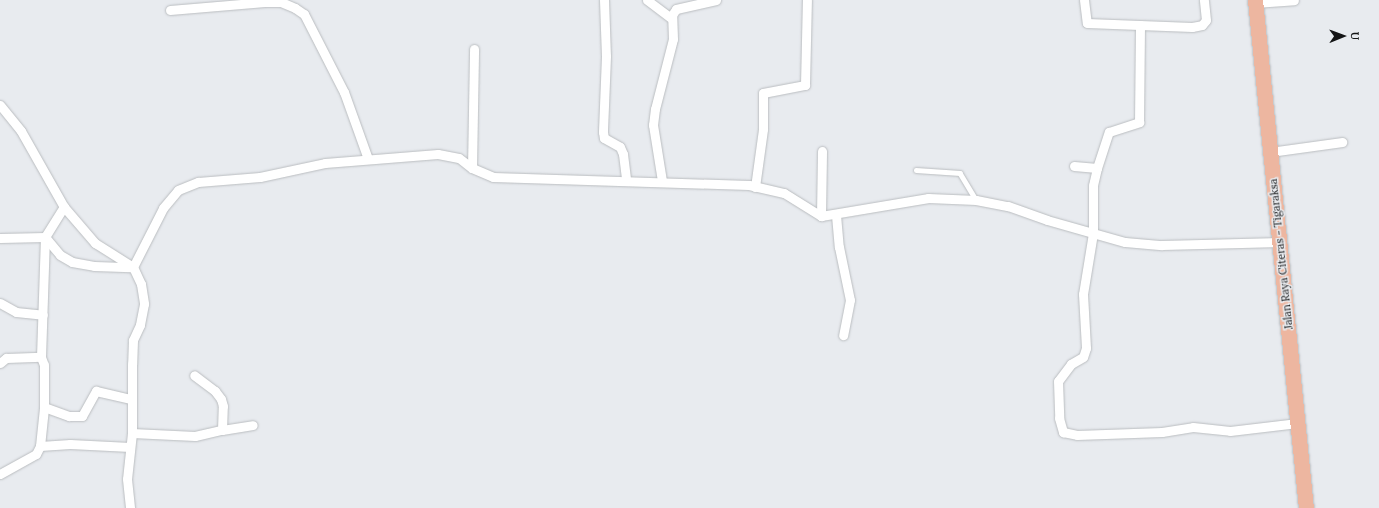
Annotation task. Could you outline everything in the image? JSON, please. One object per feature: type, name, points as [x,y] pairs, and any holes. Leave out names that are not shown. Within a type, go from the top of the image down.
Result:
[{"type":"main road","name":"Jalan Raya Citeras - Tigaraksa","points":[[1255,2],[1270,152],[1281,242],[1306,508]]},
{"type":"street","points":[[604,0],[606,56],[603,132],[604,138],[620,147],[623,154],[626,180]]},
{"type":"street","points":[[647,0],[672,19]]},
{"type":"street","points":[[662,181],[653,125],[655,108],[670,56],[673,39],[672,19],[676,9],[716,0]]},
{"type":"street","points":[[755,187],[763,129],[763,93],[805,85],[807,0]]},
{"type":"street","points":[[1084,0],[1087,23],[1140,25],[1202,25],[1206,20],[1204,0]]},
{"type":"street","points":[[1255,2],[1294,0]]},
{"type":"street","points":[[170,10],[281,2],[296,8],[304,14],[344,92],[368,159]]},
{"type":"street","points":[[1140,25],[1139,122],[1109,132],[1097,168],[1093,186],[1092,233],[1083,294],[1086,348],[1083,357],[1071,364],[1058,381],[1059,418],[1063,432],[1077,435],[1162,432],[1193,427],[1230,431],[1298,424]]},
{"type":"street","points":[[472,168],[474,49]]},
{"type":"street","points":[[0,105],[25,137],[64,206],[95,243],[133,267],[141,284],[144,304],[140,326],[133,340],[131,399],[132,432],[127,479],[130,508]]},
{"type":"street","points":[[1270,152],[1342,142]]},
{"type":"street","points":[[821,216],[822,151]]},
{"type":"street","points":[[133,267],[163,208],[178,190],[198,182],[260,177],[325,163],[438,154],[459,158],[472,168],[501,178],[662,181],[755,187],[784,193],[821,216],[836,215],[859,208],[928,198],[976,200],[1008,206],[1125,242],[1162,245],[1281,242]]},
{"type":"street","points":[[1074,166],[1097,168]]},
{"type":"street","points":[[0,474],[36,454],[40,446],[44,408],[44,365],[41,357],[45,237],[64,206]]},
{"type":"street","points":[[836,215],[839,247],[850,300],[843,335]]},
{"type":"street","points":[[45,237],[60,255],[72,262],[94,266],[133,267]]},
{"type":"street","points":[[0,238],[45,237]]},
{"type":"street","points":[[0,304],[16,312],[42,315]]},
{"type":"street","points":[[0,363],[6,358],[41,357]]},
{"type":"street","points":[[194,375],[216,391],[221,399],[223,406],[222,430]]},
{"type":"street","points":[[44,408],[69,416],[82,416],[96,392],[131,399]]},
{"type":"street","points":[[132,432],[195,436],[253,425]]},
{"type":"street","points":[[40,446],[70,444],[130,447]]},
{"type":"lane","points":[[916,170],[960,173],[976,200]]}]
